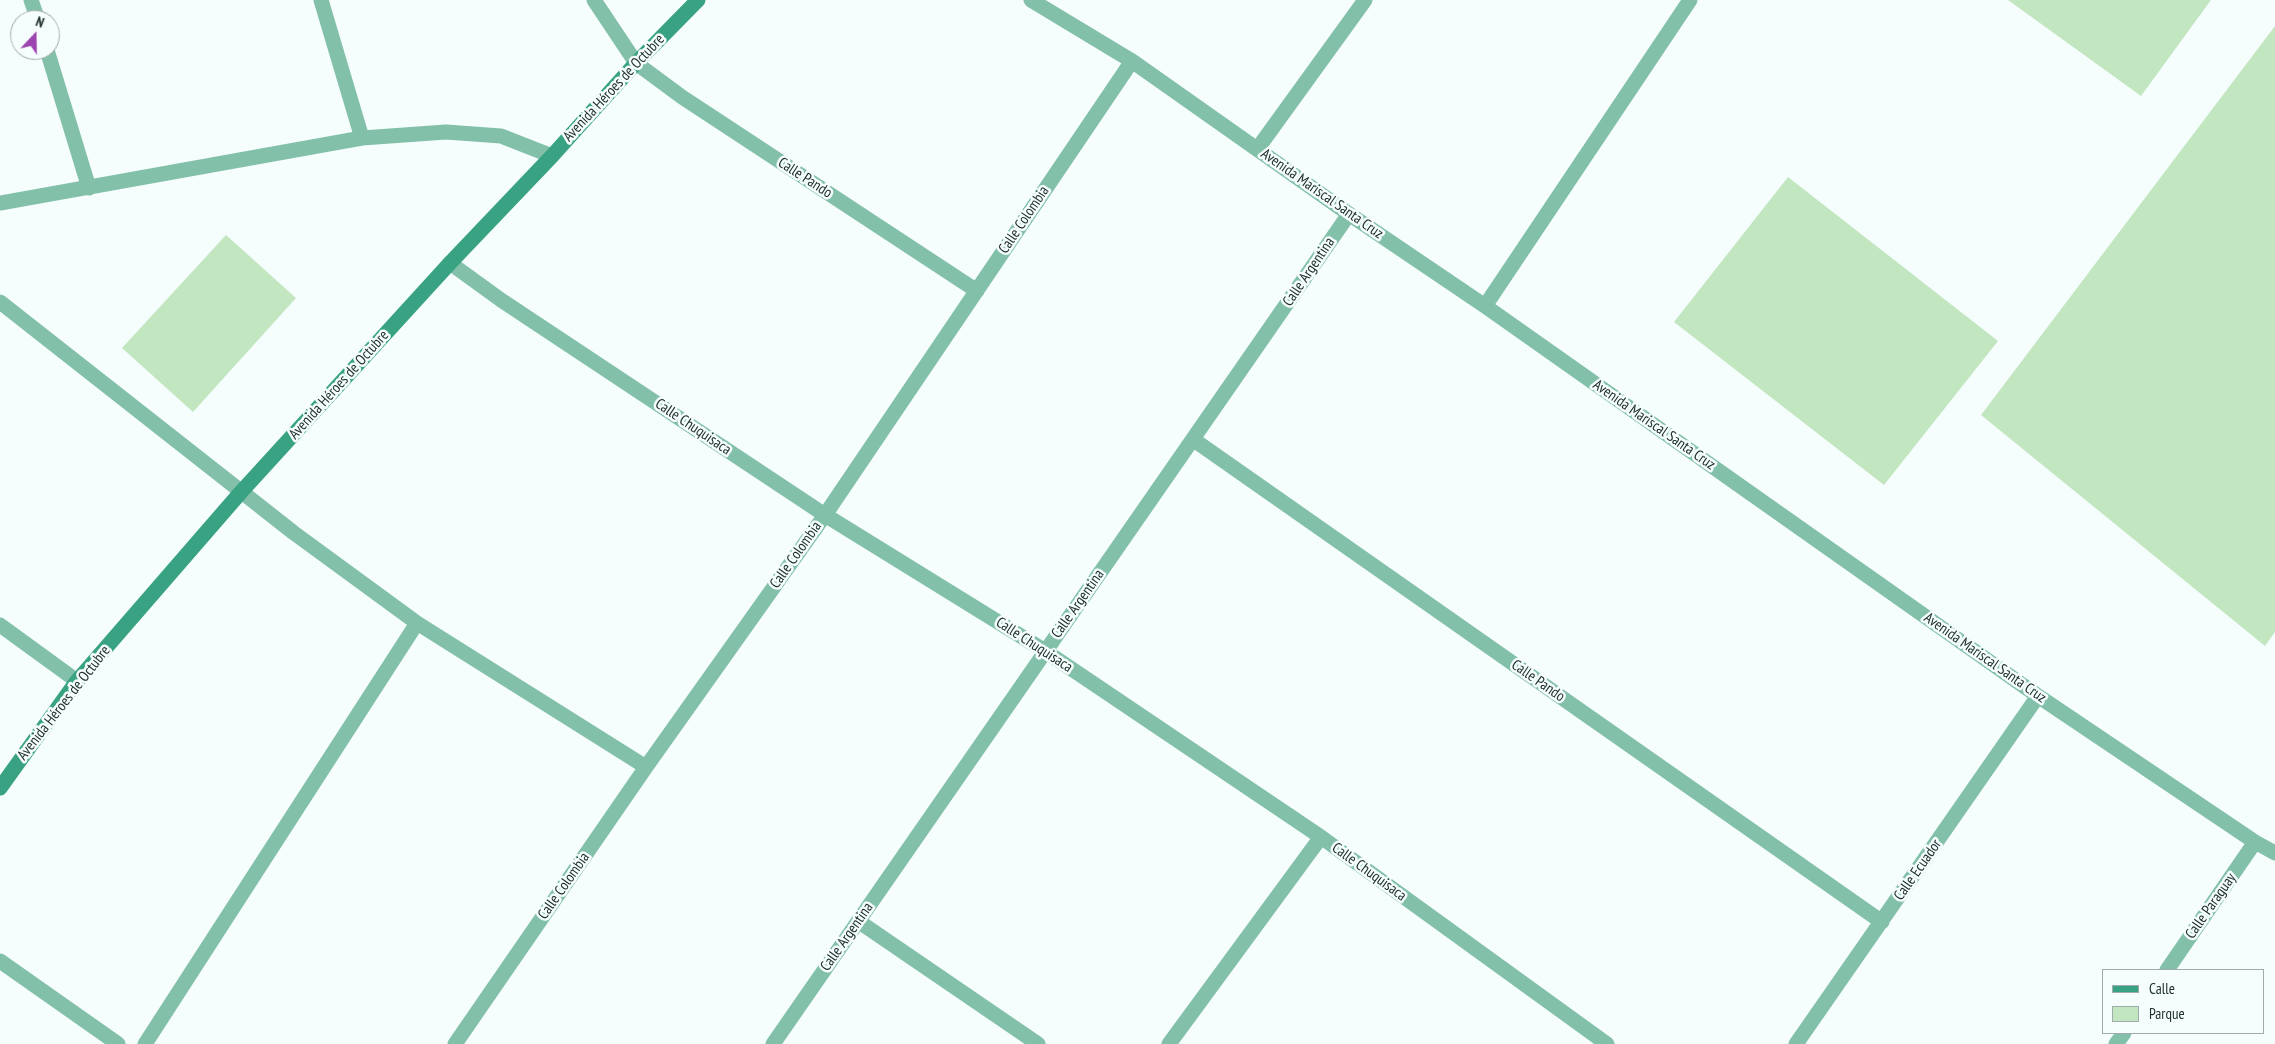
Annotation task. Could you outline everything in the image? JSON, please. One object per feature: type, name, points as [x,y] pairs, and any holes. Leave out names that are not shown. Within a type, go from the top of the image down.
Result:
[{"type":"street","points":[[321,0],[362,138]]},
{"type":"street","name":"Calle Pando","points":[[594,0],[636,62],[682,97],[976,291]]},
{"type":"street","name":"Avenida Héroes de Octubre","points":[[0,788],[77,681],[241,492],[450,263],[552,156],[636,62],[698,0]]},
{"type":"street","name":"Avenida Mariscal Santa Cruz","points":[[1031,0],[1132,61],[1258,148],[1349,214],[1485,306],[2038,696],[2255,842],[2275,853]]},
{"type":"street","points":[[1258,148],[1365,0]]},
{"type":"street","points":[[1485,306],[1690,0]]},
{"type":"street","points":[[50,60],[89,188]]},
{"type":"street","name":"Calle Colombia","points":[[455,1044],[646,767],[824,515],[1132,61]]},
{"type":"street","points":[[0,203],[362,138],[446,132],[501,136],[552,156]]},
{"type":"street","name":"Calle Argentina","points":[[773,1044],[1045,651],[1194,440],[1349,214]]},
{"type":"street","name":"Calle Chuquisaca","points":[[450,263],[501,300],[824,515],[1045,651],[1321,837],[1607,1044]]},
{"type":"street","points":[[0,302],[294,533],[417,623],[646,767]]},
{"type":"street","name":"Calle Pando","points":[[1194,440],[1882,922]]},
{"type":"street","points":[[145,1044],[417,623]]},
{"type":"street","points":[[0,625],[77,681]]},
{"type":"street","name":"Calle Ecuador","points":[[1796,1044],[2038,696]]},
{"type":"street","points":[[1170,1044],[1321,837]]},
{"type":"street","name":"Calle Paraguay","points":[[2168,969],[2255,842]]},
{"type":"street","points":[[858,921],[1038,1044]]},
{"type":"street","points":[[0,961],[118,1044]]},
{"type":"green space","points":[[2008,0],[2211,0],[2141,96]]},
{"type":"green space","points":[[2275,26],[2275,632],[2265,646],[1981,415]]},
{"type":"green space","points":[[1788,177],[1998,341],[1884,485],[1674,322]]},
{"type":"green space","points":[[226,235],[296,298],[193,412],[122,348]]}]
